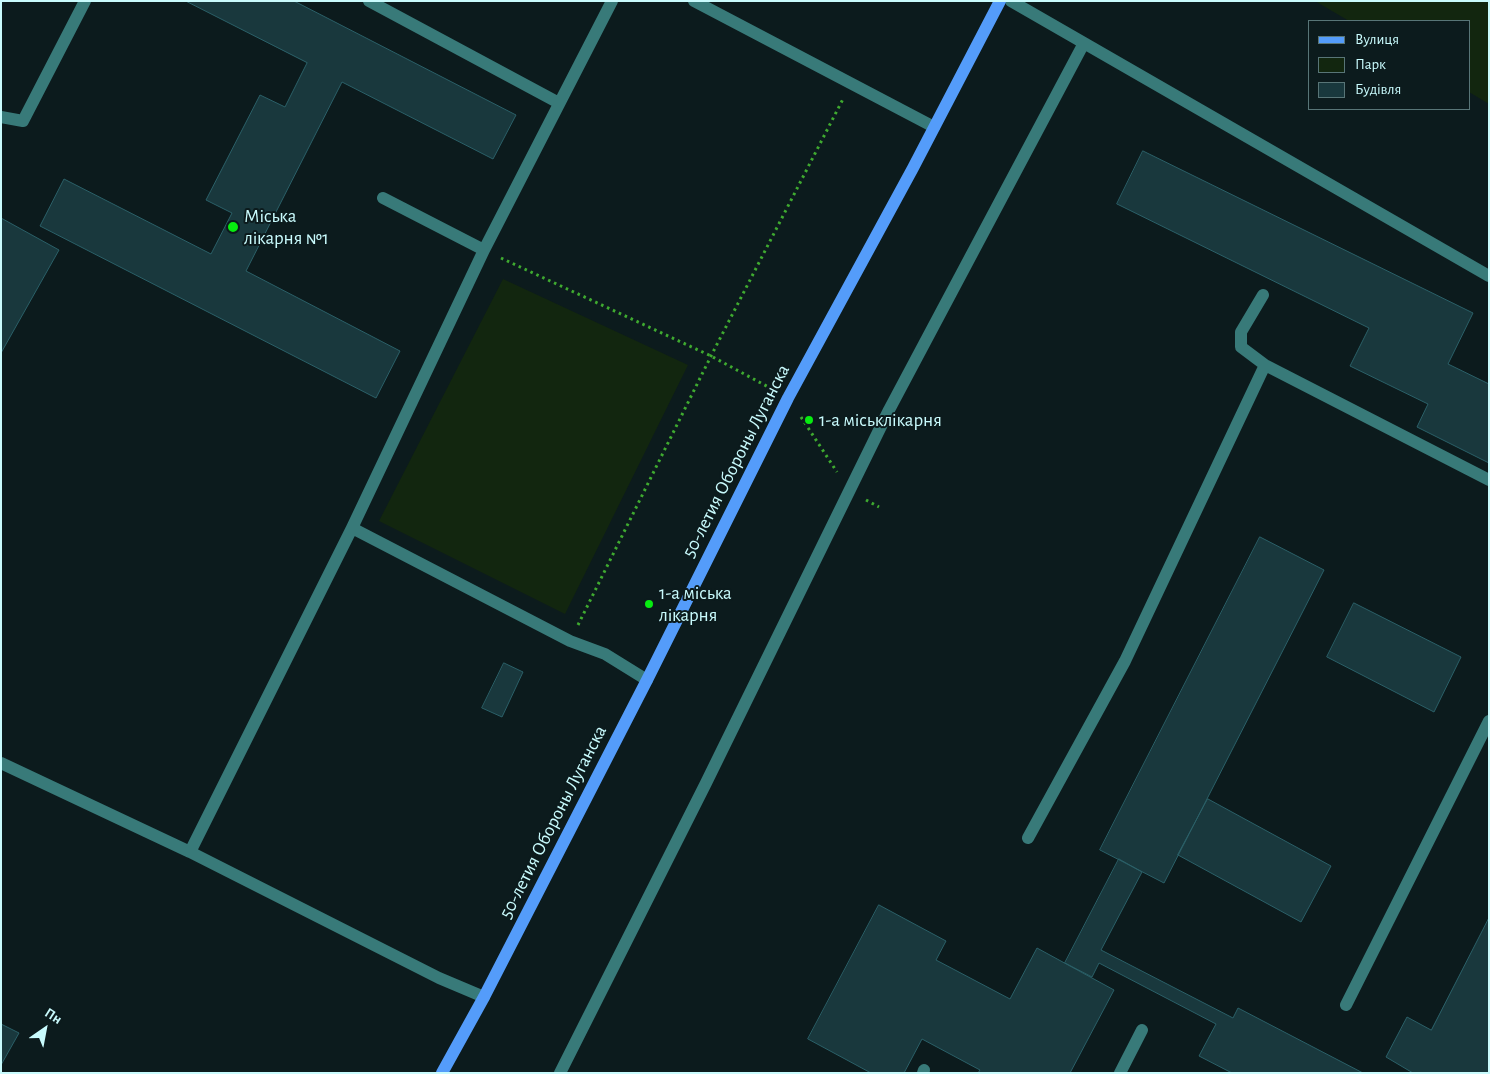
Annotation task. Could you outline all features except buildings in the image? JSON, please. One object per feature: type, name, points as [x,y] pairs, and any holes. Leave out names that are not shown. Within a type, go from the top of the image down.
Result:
[{"type":"main road","name":"50-летия Обороны Луганска","points":[[442,1073],[484,997],[647,680],[788,398],[1000,1]]},
{"type":"street","points":[[1,116],[23,121],[85,1]]},
{"type":"street","points":[[369,1],[558,103]]},
{"type":"street","points":[[190,852],[352,528],[484,250],[612,1]]},
{"type":"street","points":[[694,1],[934,127]]},
{"type":"street","points":[[1011,1],[1489,276]]},
{"type":"street","points":[[560,1073],[890,410],[1084,43]]},
{"type":"street","points":[[383,198],[484,250]]},
{"type":"street","points":[[1264,295],[1241,332],[1241,347],[1265,365],[1489,480]]},
{"type":"street","points":[[1028,838],[1125,661],[1265,365]]},
{"type":"street","points":[[352,528],[570,641],[605,654],[647,680]]},
{"type":"street","points":[[1346,1005],[1489,720]]},
{"type":"street","points":[[1,763],[190,852],[439,978],[484,997]]},
{"type":"street","points":[[1120,1073],[1142,1030]]},
{"type":"path","points":[[570,641],[711,356],[852,83]]},
{"type":"path","points":[[484,250],[711,356],[788,398],[850,490],[879,507]]},
{"type":"green space","points":[[1315,1],[1489,1],[1489,104],[1470,93],[1470,20],[1347,20]]},
{"type":"green space","points":[[503,279],[688,365],[565,614],[379,521]]},
{"type":"place","name":"Міська лікарня №1","points":[[233,227]]},
{"type":"place","name":"1-а міськлікарня","points":[[809,420]]},
{"type":"place","name":"1-а міська лікарня","points":[[649,604]]}]
